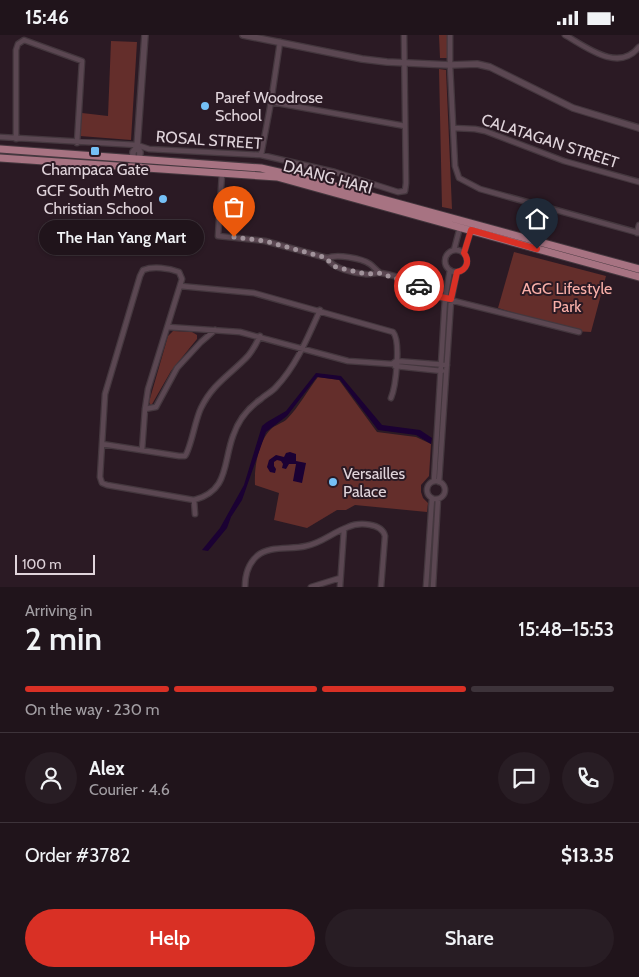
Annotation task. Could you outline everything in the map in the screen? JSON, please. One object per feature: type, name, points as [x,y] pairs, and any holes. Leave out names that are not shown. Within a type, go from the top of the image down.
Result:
[{"type":"main road","name":"DAANG HARI","points":[[0,149],[137,152],[260,167],[305,178],[461,224]]},
{"type":"main road","name":"DAANG HARI","points":[[0,158],[278,177],[639,269]]},
{"type":"main road","name":"DAANG HARI","points":[[472,227],[639,277]]},
{"type":"street","points":[[136,168],[146,35]]},
{"type":"street","points":[[243,35],[362,59],[406,64],[477,64],[490,67],[573,108],[639,128]]},
{"type":"street","name":"ROSAL STREET","points":[[0,137],[77,143],[137,152],[149,149],[261,155],[335,172],[398,192],[405,191],[406,64],[404,35]]},
{"type":"street","points":[[450,35],[455,167],[459,178],[480,189],[638,233],[639,225]]},
{"type":"street","points":[[565,35],[603,55],[615,59],[626,58],[639,47]]},
{"type":"street","points":[[16,139],[16,50],[18,44],[24,40],[82,61],[77,143]]},
{"type":"street","points":[[261,155],[280,42]]},
{"type":"street","points":[[271,102],[405,127]]},
{"type":"street","name":"CALATAGAN STREET","points":[[453,128],[485,131],[564,161],[639,182]]},
{"type":"street","points":[[222,173],[218,236],[265,241],[327,258],[342,256],[370,263],[379,273]]},
{"type":"street","points":[[454,250],[461,224]]},
{"type":"street","points":[[464,253],[472,227]]},
{"type":"street","points":[[436,481],[445,298],[450,270],[445,261],[448,254],[454,250],[460,250],[468,260],[466,267],[457,272],[450,270]]},
{"type":"street","points":[[327,258],[336,267],[366,274],[379,273],[412,282],[419,285],[430,295],[579,332]]},
{"type":"street","points":[[351,271],[347,264],[354,260]]},
{"type":"street","points":[[351,271],[359,267],[354,260]]},
{"type":"street","points":[[142,449],[144,409],[148,389],[182,275],[174,270],[146,268],[141,272],[108,381],[103,408],[100,477],[104,484],[194,499],[203,497],[219,485],[233,436],[239,423],[250,408],[276,388],[303,348],[320,310]]},
{"type":"street","points":[[436,481],[447,371],[451,299],[457,272]]},
{"type":"street","points":[[180,286],[254,293],[393,331],[397,341],[391,398]]},
{"type":"street","points":[[168,327],[240,332],[348,361],[447,365]]},
{"type":"street","points":[[144,409],[156,407],[177,368],[215,330]]},
{"type":"street","points":[[102,444],[179,456],[187,453],[196,418],[211,391],[221,379],[246,359],[260,336]]},
{"type":"street","points":[[395,364],[447,371]]},
{"type":"street","points":[[426,587],[432,498],[427,489],[428,486],[436,481]]},
{"type":"street","points":[[432,498],[438,499],[444,495],[445,491],[444,487],[436,481]]},
{"type":"street","points":[[194,499],[195,515]]},
{"type":"street","points":[[433,587],[438,499]]},
{"type":"street","points":[[245,587],[247,569],[258,555],[274,550],[307,546],[356,525],[378,527],[384,532],[381,587]]},
{"type":"street","points":[[340,587],[344,529]]},
{"type":"street","points":[[311,587],[340,578]]},
{"type":"green space","points":[[439,35],[447,35],[447,58],[440,58]]},
{"type":"green space","points":[[111,41],[137,42],[131,140],[80,136],[82,113],[108,116]]},
{"type":"green space","points":[[439,69],[446,70],[452,209],[442,207]]},
{"type":"green space","name":"AGC Lifestyle Park","points":[[514,252],[606,276],[591,332],[573,331],[498,308]]},
{"type":"green space","points":[[173,331],[192,332],[197,335],[197,339],[171,371],[151,406],[149,402],[168,336]]},
{"type":"green space","points":[[318,377],[339,380],[377,432],[416,437],[431,444],[429,476],[421,485],[423,498],[428,503],[427,512],[355,505],[346,510],[337,510],[307,528],[274,520],[279,493],[255,485],[256,464],[260,448],[267,434],[291,415]]},
{"type":"shaded area","points":[[316,373],[341,376],[382,425],[420,430],[432,438],[431,444],[416,435],[378,430],[340,380],[317,377],[287,416],[266,432],[242,500],[231,517],[227,528],[208,551],[202,550],[220,528],[244,485],[262,426],[286,411]]},
{"type":"shaded area","points":[[286,453],[296,454],[296,461],[306,463],[302,483],[293,481],[296,464],[289,464],[286,469],[282,468],[283,464],[281,461],[277,460],[274,462],[275,473],[270,472],[267,467],[269,460],[276,455],[284,457]]},
{"type":"way so far","points":[[234,237],[265,241],[327,258],[336,267],[366,274],[379,273],[412,282],[419,286]]},
{"type":"place","name":"Paref Woodrose School","points":[[205,106]]},
{"type":"place","name":"Champaca Gate","points":[[95,151]]},
{"type":"place","name":"GCF South Metro Christian School","points":[[163,199]]},
{"type":"place","name":"The Han Yang Mart","points":[[234,237]]},
{"type":"place","name":"Versailles Palace","points":[[333,482]]},
{"type":"route","points":[[419,286],[430,295],[451,299],[457,272],[466,267],[468,260],[464,253],[471,230],[537,249]]}]
